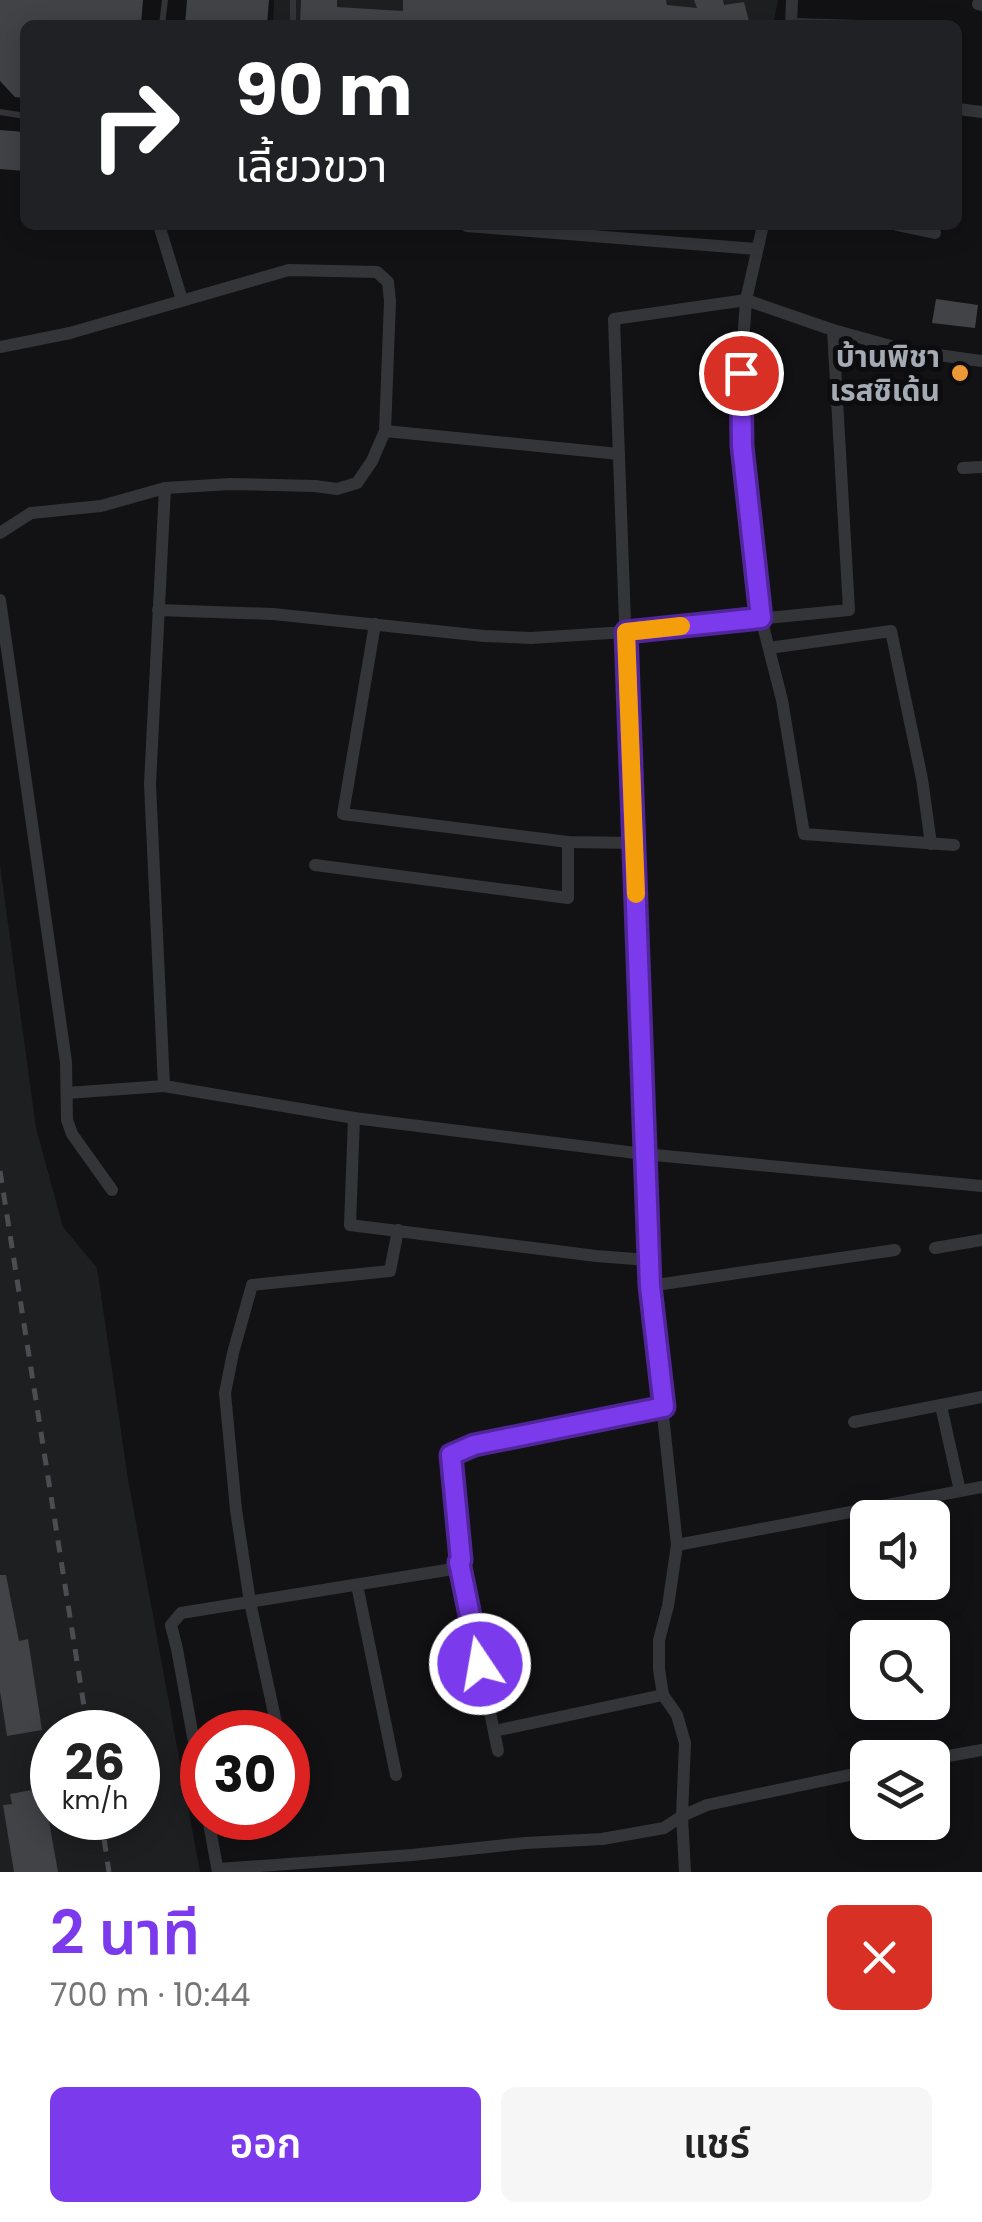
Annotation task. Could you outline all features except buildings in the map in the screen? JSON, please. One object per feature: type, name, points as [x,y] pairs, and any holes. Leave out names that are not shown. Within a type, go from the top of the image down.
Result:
[{"type":"street","points":[[161,230],[182,300]]},
{"type":"street","points":[[515,230],[756,250]]},
{"type":"street","points":[[762,230],[746,300],[742,446],[761,618],[782,700],[804,834],[954,845]]},
{"type":"street","points":[[921,230],[936,233]]},
{"type":"street","points":[[0,346],[70,333],[289,270],[377,272],[388,282],[385,431],[372,461],[356,482],[337,489],[230,484],[165,488],[100,506],[31,513],[0,533]]},
{"type":"street","points":[[685,1872],[685,1744],[677,1715],[663,1695],[659,1670],[659,1640],[677,1545],[648,1260],[614,319],[746,300],[832,330],[909,350],[982,361]]},
{"type":"street","points":[[158,610],[273,614],[531,638],[848,610],[832,330]]},
{"type":"street","points":[[385,431],[619,454]]},
{"type":"street","points":[[963,468],[982,467]]},
{"type":"street","points":[[164,1086],[150,784],[165,488]]},
{"type":"street","points":[[0,600],[66,1062],[67,1120],[72,1134],[112,1190]]},
{"type":"street","points":[[376,624],[343,814],[568,842],[634,844]]},
{"type":"street","points":[[769,648],[891,631],[932,844]]},
{"type":"street","points":[[315,865],[568,898],[568,842]]},
{"type":"street","points":[[67,1093],[164,1086],[354,1118],[644,1154],[982,1186]]},
{"type":"street","points":[[354,1118],[350,1225],[648,1260]]},
{"type":"street","points":[[273,1710],[250,1602],[236,1510],[225,1393],[232,1353],[252,1285],[390,1270],[398,1230]]},
{"type":"street","points":[[936,1248],[982,1240]]},
{"type":"street","points":[[650,1286],[895,1250]]},
{"type":"street","points":[[854,1422],[982,1397]]},
{"type":"street","points":[[942,1406],[960,1491]]},
{"type":"street","points":[[189,1710],[170,1624],[181,1613],[453,1569],[461,1560],[451,1455],[474,1445],[664,1407]]},
{"type":"street","points":[[677,1545],[982,1487]]},
{"type":"street","points":[[459,1562],[498,1751]]},
{"type":"street","points":[[357,1584],[396,1775]]},
{"type":"street","points":[[494,1731],[663,1695]]},
{"type":"street","points":[[950,1756],[982,1750]]},
{"type":"street","points":[[212,1840],[218,1871],[602,1839],[664,1828],[706,1806],[850,1776]]},
{"type":"shaded area","points":[[274,0],[778,0],[774,20],[273,20]]},
{"type":"shaded area","points":[[0,865],[36,1128],[63,1227],[97,1268],[128,1479],[180,1763],[180,1840],[194,1840],[200,1872],[0,1872]]},
{"type":"railway","points":[[0,1171],[85,1710]]},
{"type":"railway","points":[[104,1840],[109,1872]]},
{"type":"slow traffic","points":[[636,894],[626,632],[681,626]]},
{"type":"place","name":"บ้านพิชา เรสซิเด้น","points":[[960,373]]},
{"type":"route","points":[[480,1664],[459,1562],[451,1455],[474,1445],[664,1407],[650,1286],[626,632],[761,618],[742,446],[741,373]]}]
